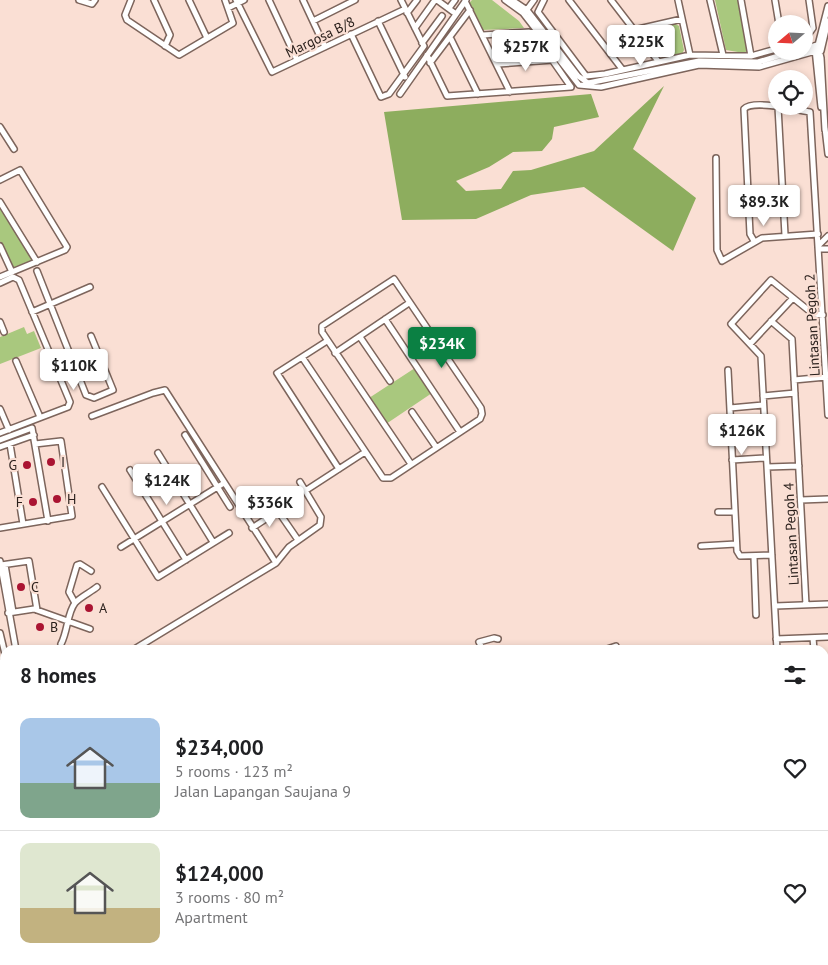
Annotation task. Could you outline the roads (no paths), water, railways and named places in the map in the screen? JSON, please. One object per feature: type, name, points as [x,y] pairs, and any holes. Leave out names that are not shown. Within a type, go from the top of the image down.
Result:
[{"type":"street","points":[[79,0],[92,4],[95,0]]},
{"type":"street","points":[[131,0],[125,15],[127,20],[179,54],[233,22],[225,0]]},
{"type":"street","points":[[154,0],[170,34],[165,46]]},
{"type":"street","points":[[189,0],[207,38]]},
{"type":"street","points":[[228,8],[244,0]]},
{"type":"street","points":[[269,0],[297,60]]},
{"type":"street","points":[[303,0],[325,47]]},
{"type":"street","points":[[313,21],[355,0]]},
{"type":"street","points":[[351,34],[381,97],[392,91],[424,46],[401,0]]},
{"type":"street","points":[[406,11],[417,0]]},
{"type":"street","points":[[415,28],[436,0],[456,14]]},
{"type":"street","points":[[449,8],[455,0]]},
{"type":"street","points":[[466,0],[510,92]]},
{"type":"street","points":[[400,94],[466,0]]},
{"type":"street","points":[[505,0],[525,11]]},
{"type":"street","points":[[512,0],[525,11],[575,80],[583,87],[601,87],[699,61],[758,62],[768,59]]},
{"type":"street","points":[[525,0],[532,2],[525,11]]},
{"type":"street","points":[[544,0],[538,12],[586,76],[690,55],[723,55],[736,61],[759,67],[817,51]]},
{"type":"street","points":[[569,0],[622,69]]},
{"type":"street","points":[[613,0],[658,61]]},
{"type":"street","points":[[678,0],[690,55]]},
{"type":"street","points":[[710,0],[723,55]]},
{"type":"street","points":[[741,0],[751,56]]},
{"type":"street","points":[[775,0],[778,15]]},
{"type":"street","points":[[809,0],[812,15]]},
{"type":"street","name":"Margosa B/8","points":[[237,2],[272,72],[351,34],[406,11]]},
{"type":"street","points":[[828,6],[817,51],[828,154]]},
{"type":"street","points":[[430,63],[470,10]]},
{"type":"street","points":[[422,43],[442,16]]},
{"type":"street","points":[[634,30],[682,19]]},
{"type":"street","points":[[817,51],[828,21]]},
{"type":"street","points":[[378,22],[404,75],[409,81]]},
{"type":"street","points":[[426,56],[446,96],[571,87],[531,32],[483,35]]},
{"type":"street","points":[[450,37],[478,94]]},
{"type":"street","points":[[813,50],[817,51]]},
{"type":"street","points":[[736,61],[768,51]]},
{"type":"street","points":[[674,58],[675,67]]},
{"type":"street","points":[[498,64],[553,60]]},
{"type":"street","points":[[754,242],[750,234],[744,115],[746,106],[768,105]]},
{"type":"street","points":[[778,115],[785,235]]},
{"type":"street","name":"Lintasan Pegoh 2","points":[[811,115],[828,415]]},
{"type":"street","points":[[0,127],[2,135],[14,149]]},
{"type":"street","points":[[716,158],[717,250],[722,261],[754,242],[769,236],[818,234]]},
{"type":"street","points":[[0,180],[20,170],[67,247],[65,250],[0,277]]},
{"type":"street","points":[[0,202],[36,262]]},
{"type":"street","points":[[828,236],[819,247],[828,249]]},
{"type":"street","points":[[0,246],[12,272]]},
{"type":"street","points":[[37,271],[86,394],[94,398],[113,390],[91,336]]},
{"type":"street","points":[[0,283],[16,277],[70,404],[0,433]]},
{"type":"street","points":[[302,357],[383,478],[387,479],[411,464],[480,419],[482,414],[481,408],[394,279],[322,326],[322,332],[411,464]]},
{"type":"street","points":[[777,645],[761,356],[731,324],[769,281],[773,280],[813,314],[823,315]]},
{"type":"street","points":[[32,312],[90,287]]},
{"type":"street","points":[[750,344],[793,298]]},
{"type":"street","points":[[336,353],[409,303]]},
{"type":"street","points":[[385,320],[460,432]]},
{"type":"street","name":"Lintasan Pegoh 4","points":[[771,321],[792,339],[806,605]]},
{"type":"street","points":[[0,322],[4,332]]},
{"type":"street","points":[[360,337],[390,381]]},
{"type":"street","points":[[327,341],[277,373],[339,469]]},
{"type":"street","points":[[16,361],[40,417]]},
{"type":"street","points":[[728,370],[737,551],[740,556],[772,555]]},
{"type":"street","points":[[794,380],[826,377]]},
{"type":"street","points":[[92,416],[153,392],[165,390],[276,563]]},
{"type":"street","points":[[763,396],[795,393]]},
{"type":"street","points":[[730,408],[763,405]]},
{"type":"street","points":[[0,409],[9,430]]},
{"type":"street","points":[[412,412],[436,447]]},
{"type":"street","points":[[0,440],[32,428],[48,521]]},
{"type":"street","points":[[0,447],[34,435]]},
{"type":"street","points":[[185,435],[230,507]]},
{"type":"street","points":[[0,528],[72,516],[61,442],[58,440],[35,444]]},
{"type":"street","points":[[10,444],[23,524]]},
{"type":"street","points":[[305,491],[365,452]]},
{"type":"street","points":[[158,453],[213,542]]},
{"type":"street","points":[[732,460],[766,458]]},
{"type":"street","points":[[767,467],[798,466]]},
{"type":"street","points":[[130,470],[186,560]]},
{"type":"street","points":[[142,645],[276,563],[298,540],[320,524],[321,517],[300,482]]},
{"type":"street","points":[[121,547],[224,483]]},
{"type":"street","points":[[102,488],[158,577],[228,533]]},
{"type":"street","points":[[801,500],[828,499]]},
{"type":"street","points":[[252,528],[278,511],[298,540]]},
{"type":"street","points":[[718,512],[735,512]]},
{"type":"street","points":[[701,546],[736,544]]},
{"type":"street","points":[[754,557],[756,615]]},
{"type":"street","points":[[15,645],[2,564],[29,561],[37,610]]},
{"type":"street","points":[[75,603],[69,592],[77,565],[80,564],[90,571]]},
{"type":"street","points":[[61,644],[67,632],[68,620],[75,603],[97,587]]},
{"type":"street","points":[[775,606],[828,604]]},
{"type":"street","points":[[11,612],[37,610],[90,629]]},
{"type":"street","points":[[776,639],[828,637]]},
{"type":"street","points":[[480,645],[479,643],[494,638],[498,640]]},
{"type":"street","points":[[813,638],[814,645]]},
{"type":"street","points":[[579,965],[609,965]]},
{"type":"place","name":"I","points":[[51,462]]},
{"type":"place","name":"G","points":[[27,465]]},
{"type":"place","name":"H","points":[[57,499]]},
{"type":"place","name":"F","points":[[33,502]]},
{"type":"place","name":"C","points":[[21,587]]},
{"type":"place","name":"A","points":[[89,608]]},
{"type":"place","name":"B","points":[[40,627]]}]
